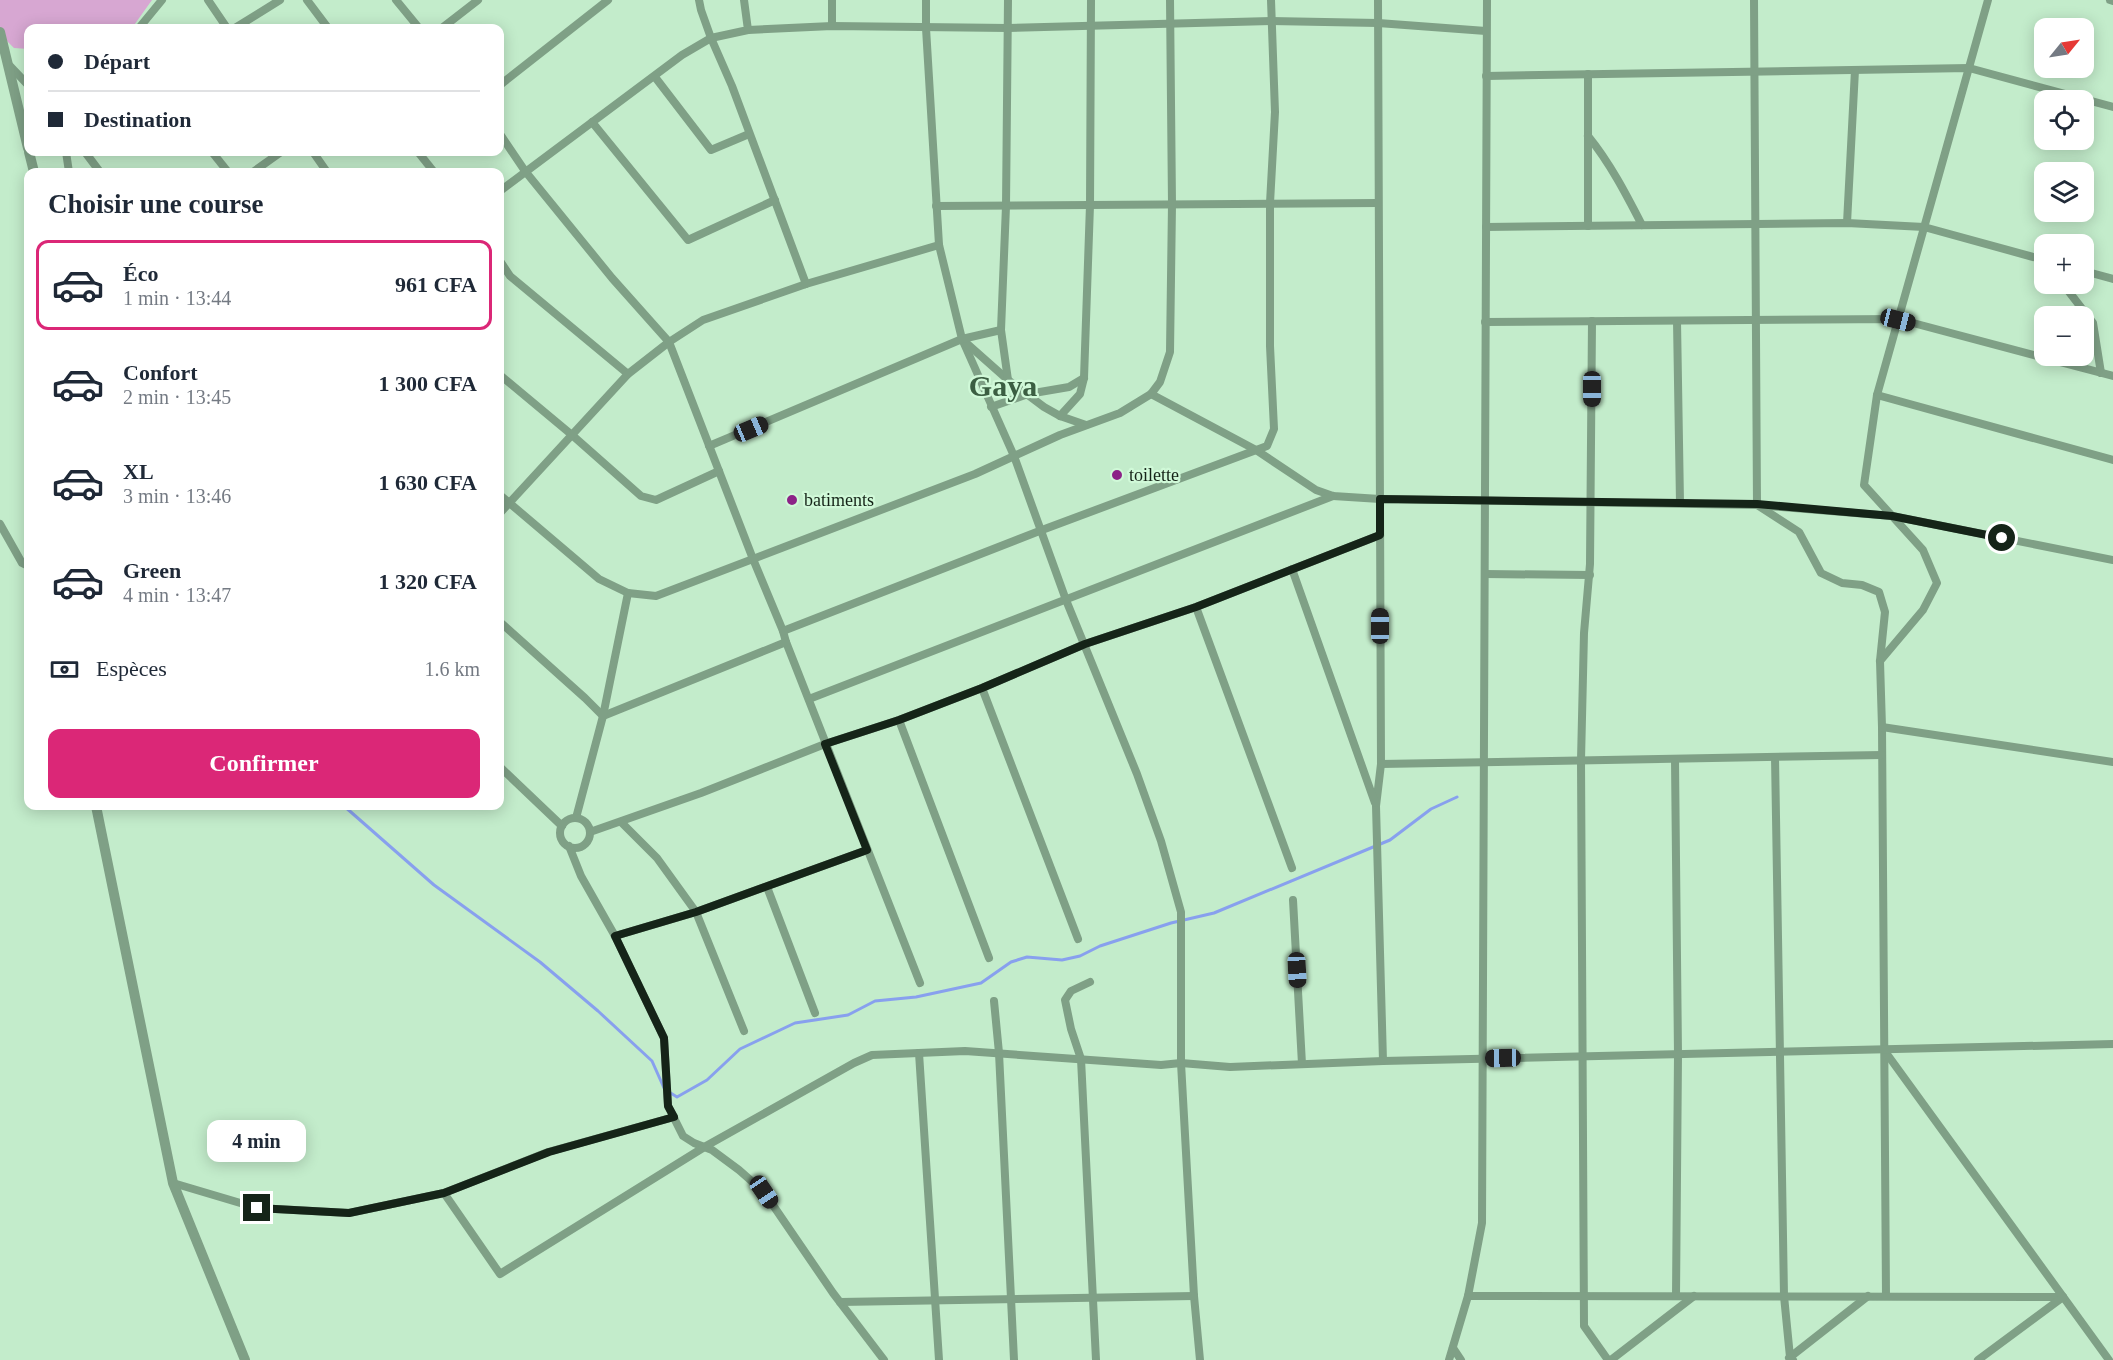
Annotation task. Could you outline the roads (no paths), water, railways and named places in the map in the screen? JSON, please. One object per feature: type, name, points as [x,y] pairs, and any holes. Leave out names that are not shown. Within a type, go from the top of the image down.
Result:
[{"type":"street","points":[[142,24],[162,0]]},
{"type":"street","points":[[208,0],[224,24]]},
{"type":"street","points":[[241,24],[280,0]]},
{"type":"street","points":[[307,0],[325,24]]},
{"type":"street","points":[[396,0],[415,24]]},
{"type":"street","points":[[447,24],[478,0]]},
{"type":"street","points":[[504,82],[608,0]]},
{"type":"street","points":[[699,0],[700,10],[732,86],[806,284]]},
{"type":"street","points":[[744,0],[748,30]]},
{"type":"street","points":[[832,0],[832,26]]},
{"type":"street","points":[[926,0],[939,245],[962,339],[1014,456],[1066,600],[1149,808],[1181,912],[1181,1062],[1194,1296],[1200,1360]]},
{"type":"street","points":[[1008,0],[1006,206],[1001,330],[1008,380]]},
{"type":"street","points":[[1060,416],[1080,394],[1084,378],[1090,205],[1091,0]]},
{"type":"street","points":[[504,499],[599,579],[627,593],[656,596],[975,474],[1086,425],[1120,413],[1151,394],[1160,382],[1170,352],[1172,204],[1170,0]]},
{"type":"street","points":[[783,631],[1042,530],[1267,446],[1274,429],[1270,346],[1270,203],[1275,112],[1271,0]]},
{"type":"street","points":[[1378,0],[1381,764],[1376,806],[1383,1061]]},
{"type":"street","points":[[1449,1360],[1468,1296],[1482,1223],[1487,0]]},
{"type":"street","points":[[1754,0],[1757,504]]},
{"type":"street","points":[[1880,660],[1923,610],[1937,583],[1923,550],[1864,485],[1877,395],[1988,0]]},
{"type":"street","points":[[504,188],[682,56],[711,38],[748,30],[832,26],[1008,28],[1271,21],[1378,23],[1486,31]]},
{"type":"street","points":[[1,40],[10,66],[24,128]]},
{"type":"street","points":[[10,66],[24,81]]},
{"type":"street","points":[[1486,75],[1969,68],[2113,107]]},
{"type":"street","points":[[1847,223],[1855,70]]},
{"type":"street","points":[[1588,74],[1588,226]]},
{"type":"street","points":[[655,77],[711,150],[749,134]]},
{"type":"street","points":[[592,122],[688,240],[775,200]]},
{"type":"street","points":[[1588,136],[1626,192],[1641,225]]},
{"type":"street","points":[[504,140],[525,171],[612,278],[669,342],[920,983]]},
{"type":"street","points":[[215,156],[225,168]]},
{"type":"street","points":[[259,168],[275,156]]},
{"type":"street","points":[[421,156],[431,168]]},
{"type":"street","points":[[936,206],[1378,203]]},
{"type":"street","points":[[1486,227],[1847,223],[1924,227],[2034,258]]},
{"type":"street","points":[[504,508],[628,374],[669,342],[703,320],[806,284],[939,245]]},
{"type":"street","points":[[504,267],[510,276],[628,374]]},
{"type":"street","points":[[2094,274],[2113,279]]},
{"type":"street","points":[[2071,294],[2093,323],[2102,373]]},
{"type":"street","points":[[1485,322],[1898,320],[2113,376]]},
{"type":"street","points":[[1592,321],[1590,575],[1584,633],[1581,760],[1584,1326],[1610,1360],[1694,1296]]},
{"type":"street","points":[[1677,321],[1680,503]]},
{"type":"street","points":[[709,447],[962,339],[1001,330]]},
{"type":"street","points":[[962,339],[1008,380],[1044,407],[1060,416],[1086,425]]},
{"type":"street","points":[[504,378],[641,496],[656,500],[719,471]]},
{"type":"street","points":[[992,407],[1028,394],[1069,387],[1084,378]]},
{"type":"street","points":[[1151,394],[1256,450],[1316,490],[1333,496],[1380,499],[1757,504],[1892,516],[2113,560]]},
{"type":"street","points":[[1877,395],[2113,460]]},
{"type":"street","points":[[809,699],[1333,496]]},
{"type":"street","points":[[1757,504],[1799,532],[1821,573],[1842,583],[1862,585],[1879,592],[1885,612],[1880,660],[1886,1296]]},
{"type":"street","points":[[0,524],[24,564]]},
{"type":"street","points":[[590,832],[701,793],[825,744],[899,720],[1085,644],[1196,607],[1380,535]]},
{"type":"street","points":[[1292,569],[1376,806]]},
{"type":"street","points":[[1485,574],[1590,575]]},
{"type":"street","points":[[576,818],[603,716],[627,593]]},
{"type":"street","points":[[1196,607],[1292,868]]},
{"type":"street","points":[[504,626],[603,716]]},
{"type":"street","points":[[603,716],[786,642]]},
{"type":"street","points":[[982,688],[1078,939]]},
{"type":"street","points":[[899,720],[989,958]]},
{"type":"street","points":[[1882,727],[2113,762]]},
{"type":"street","points":[[1381,764],[1882,755]]},
{"type":"street","points":[[1775,757],[1784,1296],[1790,1359]]},
{"type":"street","points":[[1675,760],[1678,1055],[1676,1296]]},
{"type":"street","points":[[504,770],[561,826]]},
{"type":"street","points":[[97,810],[173,1183],[245,1360]]},
{"type":"street","points":[[569,846],[579,847],[587,842],[590,832],[584,821],[576,818],[567,820],[561,826],[560,835],[569,846],[580,876],[615,936],[664,1038],[668,1106],[682,1136],[694,1143],[706,1146],[764,1192],[840,1302],[884,1360]]},
{"type":"street","points":[[621,822],[657,858],[696,912],[744,1031]]},
{"type":"street","points":[[615,936],[696,912],[867,850]]},
{"type":"street","points":[[766,887],[816,1013]]},
{"type":"street","points":[[1293,900],[1302,1064]]},
{"type":"street","points":[[1090,982],[1071,991],[1065,1000],[1081,1059],[1096,1360]]},
{"type":"street","points":[[994,1000],[999,1053],[1014,1360]]},
{"type":"street","points":[[444,1193],[500,1274],[706,1146],[872,1056],[965,1051],[1161,1065],[1181,1062],[1230,1067],[1383,1061],[2113,1044]]},
{"type":"street","points":[[1884,1050],[2109,1360]]},
{"type":"street","points":[[919,1053],[939,1360]]},
{"type":"street","points":[[173,1183],[257,1208],[349,1213],[444,1193],[549,1152],[674,1117]]},
{"type":"street","points":[[840,1302],[1194,1296]]},
{"type":"street","points":[[1468,1296],[2063,1297]]},
{"type":"street","points":[[1790,1359],[1868,1296]]},
{"type":"street","points":[[1978,1360],[2063,1297]]},
{"type":"street","points":[[1453,1348],[1461,1360]]},
{"type":"waterway","points":[[669,1092],[677,1097],[707,1080],[740,1049],[795,1023],[848,1015],[875,1001],[916,997],[981,983],[1011,962],[1027,957],[1062,960],[1080,956],[1100,946],[1171,923],[1214,913],[1390,840],[1431,809],[1457,797]]},
{"type":"waterway","points":[[349,810],[434,885],[540,962],[598,1011],[652,1061],[664,1088]]},
{"type":"place","name":"toilette","points":[[1117,475]]},
{"type":"place","name":"batiments","points":[[792,500]]},
{"type":"district","name":"Gaya","points":[[1003,385]]}]
